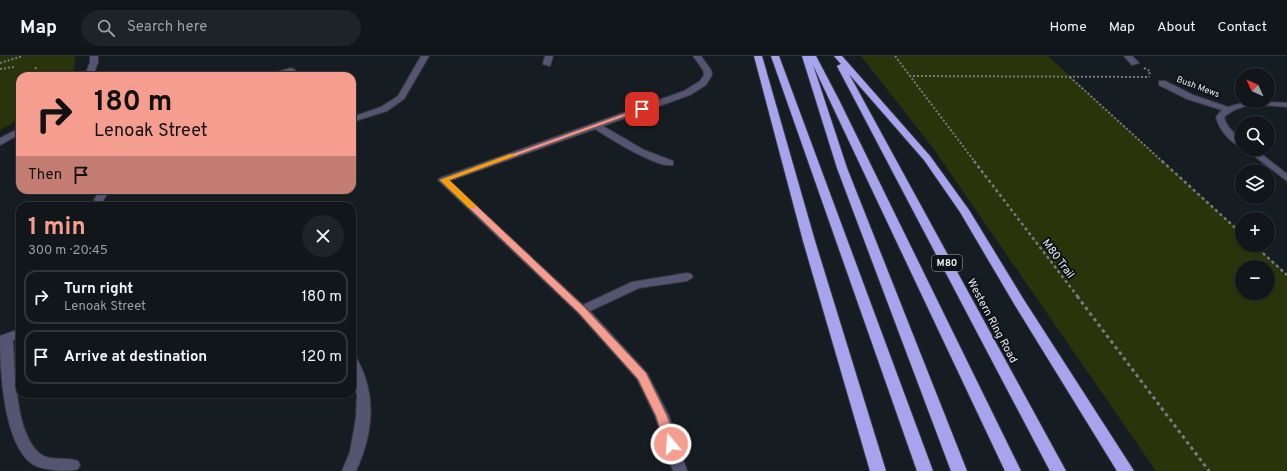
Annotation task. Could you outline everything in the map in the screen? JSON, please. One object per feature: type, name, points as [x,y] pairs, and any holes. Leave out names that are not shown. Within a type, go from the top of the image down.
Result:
[{"type":"highway","points":[[758,56],[809,241],[878,471]]},
{"type":"highway","points":[[775,56],[925,471]]},
{"type":"highway","points":[[806,56],[842,168],[959,471]]},
{"type":"highway","name":"M80","points":[[812,56],[835,100],[1013,471]]},
{"type":"highway","points":[[837,56],[885,108],[932,164],[965,212],[1019,302],[1126,471]]},
{"type":"highway","name":"Western Ring Road","points":[[837,56],[1058,471]]},
{"type":"street","points":[[90,72],[94,62],[94,56]]},
{"type":"street","points":[[356,119],[384,109],[401,96],[425,56]]},
{"type":"street","points":[[546,64],[548,56]]},
{"type":"street","points":[[680,471],[662,416],[642,376],[582,310],[443,180],[597,126],[696,88],[703,83],[708,75],[707,70],[697,56]]},
{"type":"street","points":[[1128,56],[1135,63]]},
{"type":"street","points":[[283,72],[291,70]]},
{"type":"street","name":"Bush Mews","points":[[1162,83],[1190,97],[1226,109]]},
{"type":"street","points":[[1235,138],[1222,125],[1220,117],[1226,109],[1236,105],[1255,103],[1287,105]]},
{"type":"street","points":[[597,126],[648,156],[670,162]]},
{"type":"street","points":[[0,142],[16,133]]},
{"type":"street","points":[[1258,156],[1287,178]]},
{"type":"street","points":[[99,200],[103,194]]},
{"type":"street","points":[[582,310],[636,285],[687,277]]},
{"type":"street","points":[[16,334],[3,339],[15,422],[24,448],[37,461],[73,465]]},
{"type":"street","points":[[349,471],[364,421],[362,385],[356,371]]},
{"type":"path","points":[[1,62],[23,56]]},
{"type":"path","name":"M80 Trail","points":[[894,56],[1209,471]]},
{"type":"path","points":[[1135,63],[1150,71],[1149,77]]},
{"type":"path","points":[[35,72],[36,66]]},
{"type":"path","points":[[0,69],[14,67]]},
{"type":"path","points":[[909,76],[1149,77],[1162,83]]},
{"type":"path","points":[[1070,77],[1235,228]]},
{"type":"path","points":[[1262,252],[1287,275]]},
{"type":"green space","points":[[0,56],[75,56],[74,72],[16,72],[16,121],[0,130]]},
{"type":"green space","points":[[861,56],[1048,56],[1235,227],[1235,252],[1263,252],[1272,260],[1235,260],[1235,300],[1275,300],[1275,263],[1287,274],[1287,471],[1156,471],[933,148]]},
{"type":"slow traffic","points":[[472,206],[443,180],[513,155]]},
{"type":"route","points":[[642,109],[443,180],[582,310],[642,376],[662,416],[671,444]]}]
